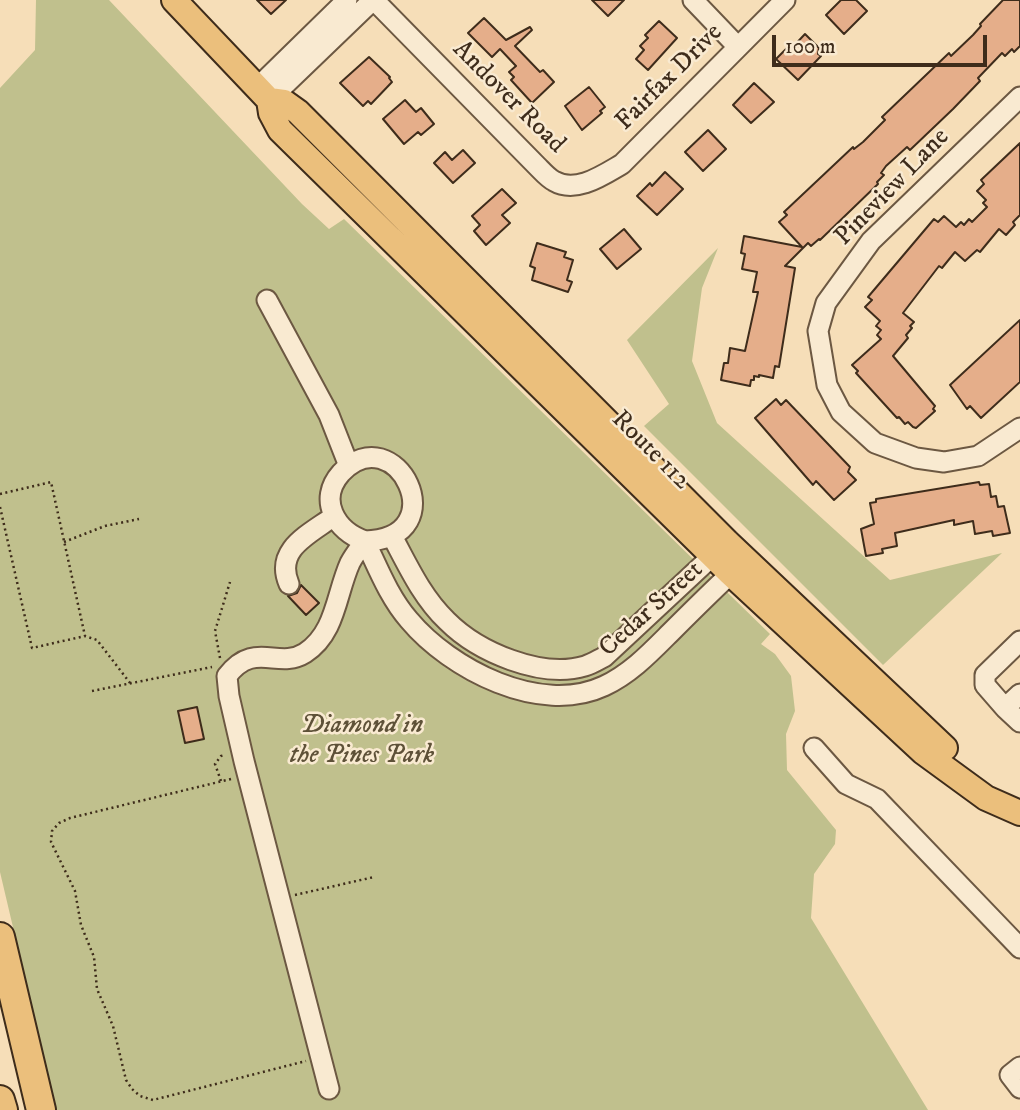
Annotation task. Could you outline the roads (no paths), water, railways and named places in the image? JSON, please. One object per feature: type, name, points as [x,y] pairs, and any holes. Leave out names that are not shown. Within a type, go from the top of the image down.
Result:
[{"type":"highway","points":[[0,937],[41,1110]]},
{"type":"highway","points":[[0,1100],[3,1110]]},
{"type":"main road","name":"Route 112","points":[[174,0],[263,94],[284,102],[298,112],[738,567],[936,741],[995,786],[1020,812]]},
{"type":"street","points":[[263,94],[347,0]]},
{"type":"street","points":[[263,94],[373,0]]},
{"type":"street","name":"Andover Road","points":[[373,0],[555,182],[578,185],[598,178],[622,163]]},
{"type":"street","points":[[693,0],[738,47]]},
{"type":"street","name":"Fairfax Drive","points":[[622,163],[785,0]]},
{"type":"street","name":"Pineview Lane","points":[[1020,97],[871,241],[826,303],[818,331],[827,385],[841,412],[875,443],[916,458],[944,462],[978,456],[1020,428]]},
{"type":"street","points":[[267,300],[329,415],[349,466]]},
{"type":"street","points":[[374,459],[398,468],[407,479],[412,491],[410,516],[392,536],[365,541],[341,528],[334,516],[332,488],[349,466],[361,460],[374,459]]},
{"type":"street","points":[[289,584],[284,574],[285,558],[295,545],[334,516]]},
{"type":"street","name":"Cedar Street","points":[[392,536],[417,584],[447,621],[480,646],[519,663],[558,669],[585,666],[604,657],[720,549]]},
{"type":"street","points":[[329,1089],[242,751],[227,676],[237,663],[260,656],[280,659],[303,654],[323,638],[351,562],[365,541]]},
{"type":"street","name":"Cedar Street","points":[[365,541],[385,584],[409,620],[443,651],[475,673],[514,689],[548,695],[575,694],[603,687],[634,668],[738,567]]},
{"type":"street","points":[[637,627],[656,646]]},
{"type":"street","points":[[1020,641],[985,675],[985,685],[1013,701],[1020,722]]},
{"type":"street","points":[[814,748],[846,784],[877,799],[1020,948]]},
{"type":"street","points":[[1020,1067],[1010,1075],[1020,1088]]},
{"type":"park label","name":"Diamond in the Pines Park","points":[[362,742]]}]
